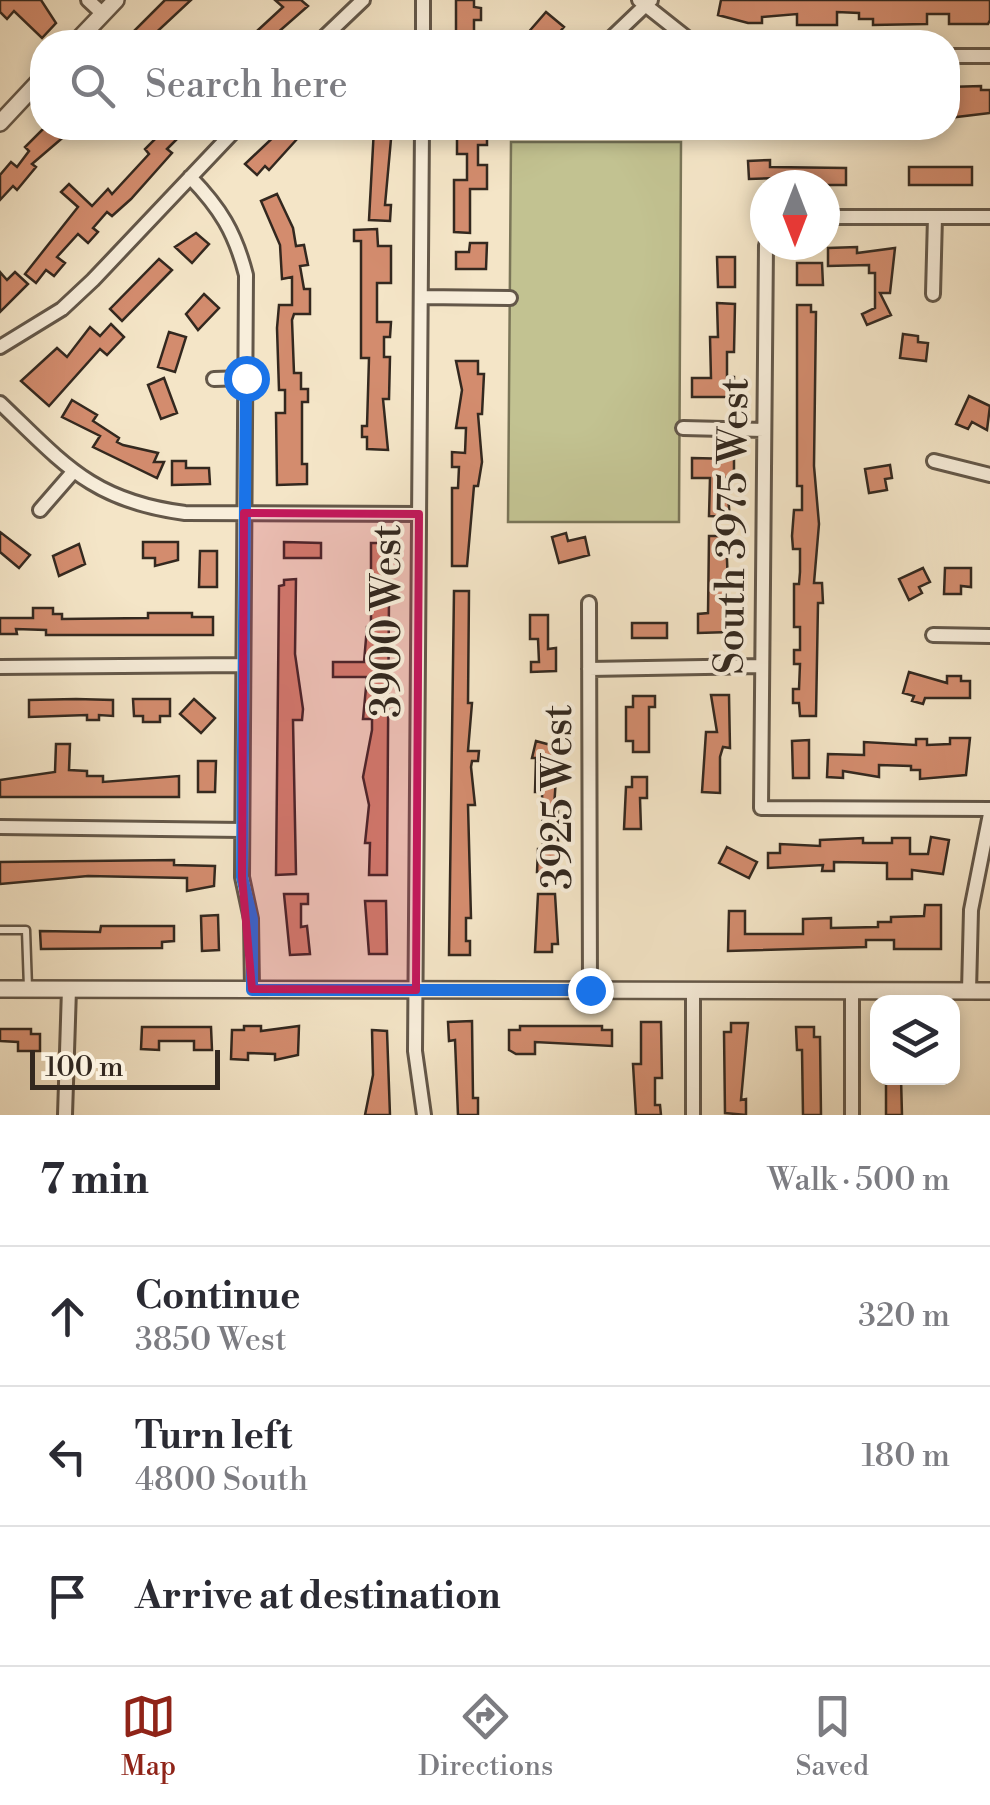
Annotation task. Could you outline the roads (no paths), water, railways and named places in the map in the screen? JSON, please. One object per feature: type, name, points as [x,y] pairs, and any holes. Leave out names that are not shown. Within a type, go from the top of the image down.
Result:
[{"type":"street","points":[[88,0],[103,14]]},
{"type":"street","points":[[88,30],[116,0]]},
{"type":"street","points":[[332,30],[363,0]]},
{"type":"street","points":[[423,0],[423,30]]},
{"type":"street","points":[[618,30],[644,2],[677,30]]},
{"type":"street","points":[[960,56],[990,56]]},
{"type":"street","points":[[0,122],[30,91]]},
{"type":"street","points":[[0,347],[62,308],[225,140]]},
{"type":"street","name":"3900 West","points":[[422,140],[416,1051],[424,1115]]},
{"type":"street","points":[[190,177],[222,209],[236,236],[246,275],[242,877],[252,919],[252,990]]},
{"type":"street","points":[[840,218],[990,218]]},
{"type":"street","points":[[934,294],[935,218]]},
{"type":"street","name":"South 3975 West","points":[[766,260],[761,808],[990,812]]},
{"type":"street","points":[[421,296],[510,298]]},
{"type":"street","points":[[214,379],[246,378]]},
{"type":"street","points":[[0,403],[72,472],[98,490],[152,508],[420,514]]},
{"type":"street","points":[[683,428],[764,430]]},
{"type":"street","points":[[934,461],[990,475]]},
{"type":"street","points":[[40,510],[72,472]]},
{"type":"street","name":"3925 West","points":[[589,603],[590,990]]},
{"type":"street","points":[[933,635],[990,636]]},
{"type":"street","points":[[0,667],[243,666]]},
{"type":"street","points":[[589,668],[762,666]]},
{"type":"street","points":[[969,992],[971,910],[990,812]]},
{"type":"street","points":[[0,828],[242,830]]},
{"type":"street","points":[[0,989],[990,992]]},
{"type":"street","points":[[64,1115],[69,989]]},
{"type":"street","points":[[693,991],[693,1115]]},
{"type":"street","points":[[852,991],[852,1115]]},
{"type":"lane","points":[[0,930],[26,930],[28,989]]}]
